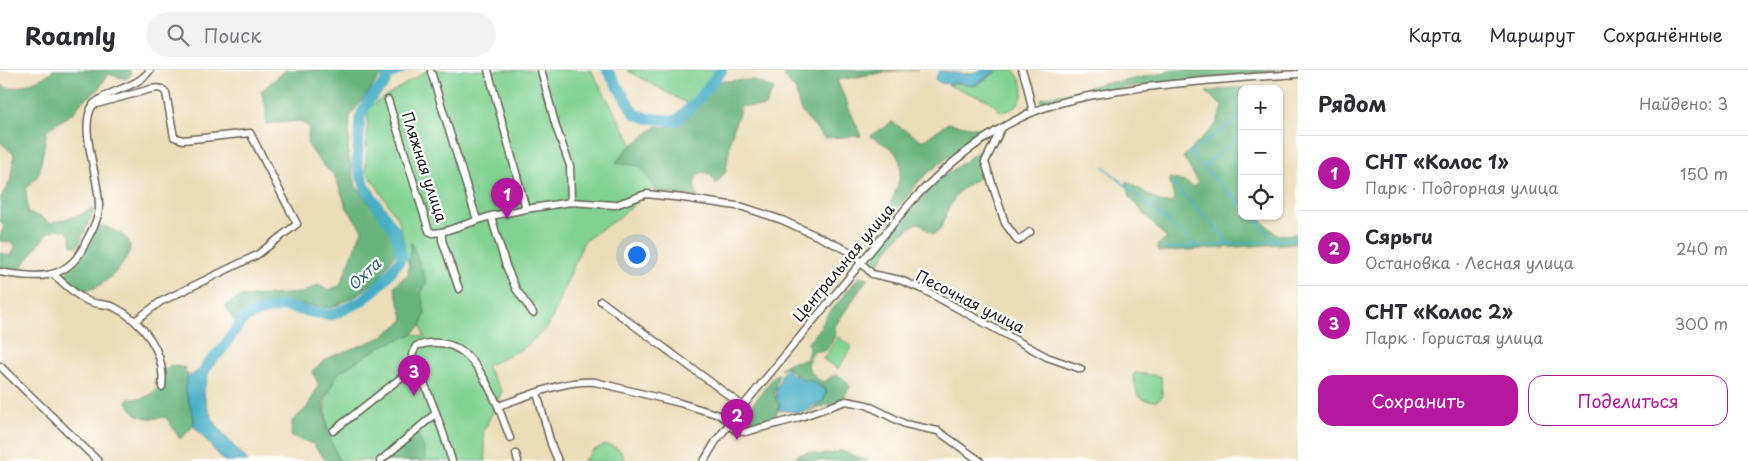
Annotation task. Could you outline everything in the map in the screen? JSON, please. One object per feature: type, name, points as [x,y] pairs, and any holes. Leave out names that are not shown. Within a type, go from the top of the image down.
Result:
[{"type":"street","points":[[0,272],[22,276],[54,275],[77,259],[95,224],[99,210],[97,181],[88,145],[88,119],[93,105],[108,94],[140,80],[150,70]]},
{"type":"street","points":[[488,70],[526,209]]},
{"type":"street","points":[[459,289],[442,240],[442,232],[491,216],[571,202],[570,166],[556,127],[541,70]]},
{"type":"street","points":[[1022,70],[1033,112]]},
{"type":"street","points":[[432,72],[477,220]]},
{"type":"street","name":"Центральная улица","points":[[704,461],[743,406],[895,220],[930,182],[952,163],[1001,128],[1033,112],[1080,96],[1143,87],[1298,74]]},
{"type":"street","points":[[93,105],[151,88],[161,89],[166,93],[174,136],[183,140],[250,133],[297,224],[257,255],[160,302],[135,321]]},
{"type":"street","name":"Пляжная улица","points":[[388,100],[429,231],[433,233],[442,232]]},
{"type":"street","points":[[1001,128],[985,162],[1004,223],[1018,241],[1030,232]]},
{"type":"street","name":"Песочная улица","points":[[571,202],[615,205],[642,195],[652,194],[750,209],[851,252],[872,274],[900,280],[924,290],[1047,357],[1082,369]]},
{"type":"street","points":[[491,216],[506,266],[516,290],[533,313]]},
{"type":"street","points":[[54,275],[83,299],[113,307],[135,321],[147,334],[158,354],[162,365],[162,387]]},
{"type":"street","points":[[602,301],[743,406]]},
{"type":"street","points":[[452,461],[421,372],[412,355],[416,346],[428,342],[447,344],[463,350],[472,360],[498,406],[510,438]]},
{"type":"street","points":[[333,431],[417,365]]},
{"type":"street","points":[[0,366],[98,461]]},
{"type":"street","points":[[498,406],[570,382],[595,382],[680,403],[719,415],[730,423],[735,430],[746,432],[794,419],[846,401],[852,401],[867,405],[905,424],[938,431],[980,461]]},
{"type":"street","points":[[537,393],[551,444],[558,461]]},
{"type":"street","points":[[380,461],[436,412]]},
{"type":"green space","points":[[53,70],[130,70],[131,75],[126,79],[108,74],[99,89],[83,100],[74,112],[47,130],[39,174],[26,189],[28,214],[39,216],[50,223],[80,215],[91,209],[94,211],[78,246],[72,246],[67,231],[57,229],[47,233],[19,271],[0,267],[0,253],[11,256],[16,246],[11,242],[0,241],[4,227],[0,221],[0,198],[10,182],[14,154],[0,142],[0,85],[12,88],[25,85],[45,76]]},
{"type":"green space","points":[[286,70],[389,70],[380,77],[350,116],[348,154],[356,186],[392,234],[396,253],[378,279],[358,295],[331,308],[284,303],[262,307],[234,321],[225,305],[240,297],[302,293],[318,285],[327,290],[340,286],[362,230],[347,208],[335,176],[320,162],[307,143],[309,127],[299,121],[266,124],[266,107],[261,91]]},
{"type":"green space","points":[[427,70],[591,70],[656,186],[620,217],[584,241],[548,327],[524,348],[486,366],[502,391],[483,433],[486,461],[339,461],[328,434],[325,401],[338,373],[381,346],[413,334],[424,337],[399,221],[366,170],[368,108]]},
{"type":"green space","points":[[627,70],[719,70],[688,104]]},
{"type":"green space","points":[[787,70],[918,70],[892,71],[837,80],[861,136],[824,138],[800,110],[796,91],[784,76]]},
{"type":"green space","points":[[996,70],[1014,70],[1022,84],[1023,95],[1019,103],[1006,111],[1001,112],[988,100],[948,85],[957,83],[975,86],[997,72]]},
{"type":"green space","points":[[1170,70],[1280,70],[1104,90],[1045,105],[1041,103],[1042,98],[1102,83],[1124,81],[1164,73]]},
{"type":"green space","points":[[753,80],[774,89],[764,107],[741,106],[731,137],[726,171],[716,184],[709,174],[700,174],[695,181],[697,197],[653,192],[656,188],[640,166],[616,163],[626,150],[657,126],[672,126],[684,120],[720,81]]},
{"type":"green space","points":[[1238,88],[1238,220],[1261,220],[1277,235],[1298,234],[1298,243],[1159,252],[1157,245],[1167,239],[1130,198],[1126,181],[1162,203],[1175,202],[1169,178],[1185,182],[1194,187],[1198,182],[1183,157],[1216,124],[1223,107],[1206,92]]},
{"type":"green space","points":[[892,122],[923,141],[948,123],[982,129],[921,179],[884,226],[879,223],[896,191],[899,182],[900,165],[898,157],[893,151],[870,136]]},
{"type":"green space","points":[[991,142],[983,159],[983,175],[958,192],[947,211],[941,228],[933,235],[921,224],[917,223],[912,226],[890,247],[873,273],[870,264],[892,232],[924,195],[940,179]]},
{"type":"green space","points":[[101,226],[118,232],[129,241],[128,255],[112,276],[96,287],[82,290],[73,284],[65,273],[79,260],[93,232]]},
{"type":"green space","points":[[411,242],[427,283],[421,293],[425,312],[421,326],[413,334],[381,346],[338,373],[323,401],[328,433],[339,461],[326,461],[313,444],[291,436],[292,421],[306,409],[319,385],[312,371],[328,358],[380,338],[404,320],[394,286],[408,274]]},
{"type":"green space","points":[[860,276],[868,278],[835,326],[836,332],[832,342],[826,350],[820,352],[816,350],[813,352],[807,364],[820,381],[823,382],[837,375],[844,379],[850,387],[842,400],[808,412],[823,401],[826,389],[808,379],[804,381],[799,375],[794,375],[789,367],[780,368],[791,362],[806,360],[809,350],[808,343],[826,317]]},
{"type":"green space","points":[[838,337],[852,346],[838,369],[823,359]]},
{"type":"green space","points":[[170,365],[186,368],[184,371],[188,374],[185,389],[194,418],[194,426],[180,439],[166,417],[148,418],[137,415],[129,406],[127,400],[130,398],[142,398],[153,393],[159,386],[163,373]]},
{"type":"green space","points":[[1135,373],[1161,376],[1162,397],[1156,401],[1146,400],[1138,396],[1133,377]]},
{"type":"green space","points":[[776,374],[779,374],[775,397],[779,405],[774,421],[754,425],[742,422],[741,419]]},
{"type":"green space","points":[[417,432],[423,446],[425,458],[423,461],[392,461],[390,457]]},
{"type":"green space","points":[[605,445],[618,449],[625,461],[582,461],[592,451]]},
{"type":"green space","points":[[840,450],[867,461],[794,461],[798,455],[810,452],[819,455],[836,453]]},
{"type":"water","points":[[981,70],[996,71],[974,86],[958,83],[943,84],[935,79],[939,71],[969,74]]},
{"type":"water","points":[[207,365],[208,377],[204,390],[209,412],[220,430],[248,461],[224,461],[194,426],[194,418],[185,389],[187,378]]},
{"type":"water","points":[[788,368],[791,375],[798,376],[804,381],[808,379],[825,388],[826,393],[823,402],[814,405],[804,413],[778,410],[780,405],[777,400],[776,388],[783,372]]},
{"type":"waterway","name":"Охта","points":[[201,379],[207,365],[223,348],[243,319],[261,311],[284,306],[332,315],[362,301],[383,282],[402,257],[395,231],[366,189],[357,164],[360,117],[369,100],[385,83],[387,77],[400,70]]},
{"type":"waterway","name":"Охта","points":[[607,70],[635,114],[647,118],[676,121],[696,102],[722,70]]},
{"type":"waterway","points":[[1238,119],[1190,153],[1238,202]]},
{"type":"waterway","points":[[1203,167],[1238,137]]},
{"type":"waterway","points":[[1104,167],[1198,247]]},
{"type":"waterway","points":[[1172,183],[1231,244]]},
{"type":"waterway","points":[[1256,220],[1277,241]]},
{"type":"waterway","points":[[1162,249],[1298,239]]},
{"type":"place","name":"СНТ «Колос 1»","points":[[507,219]]},
{"type":"place","name":"СНТ «Колос 2»","points":[[414,396]]},
{"type":"place","name":"Сярьги","points":[[737,440]]}]
